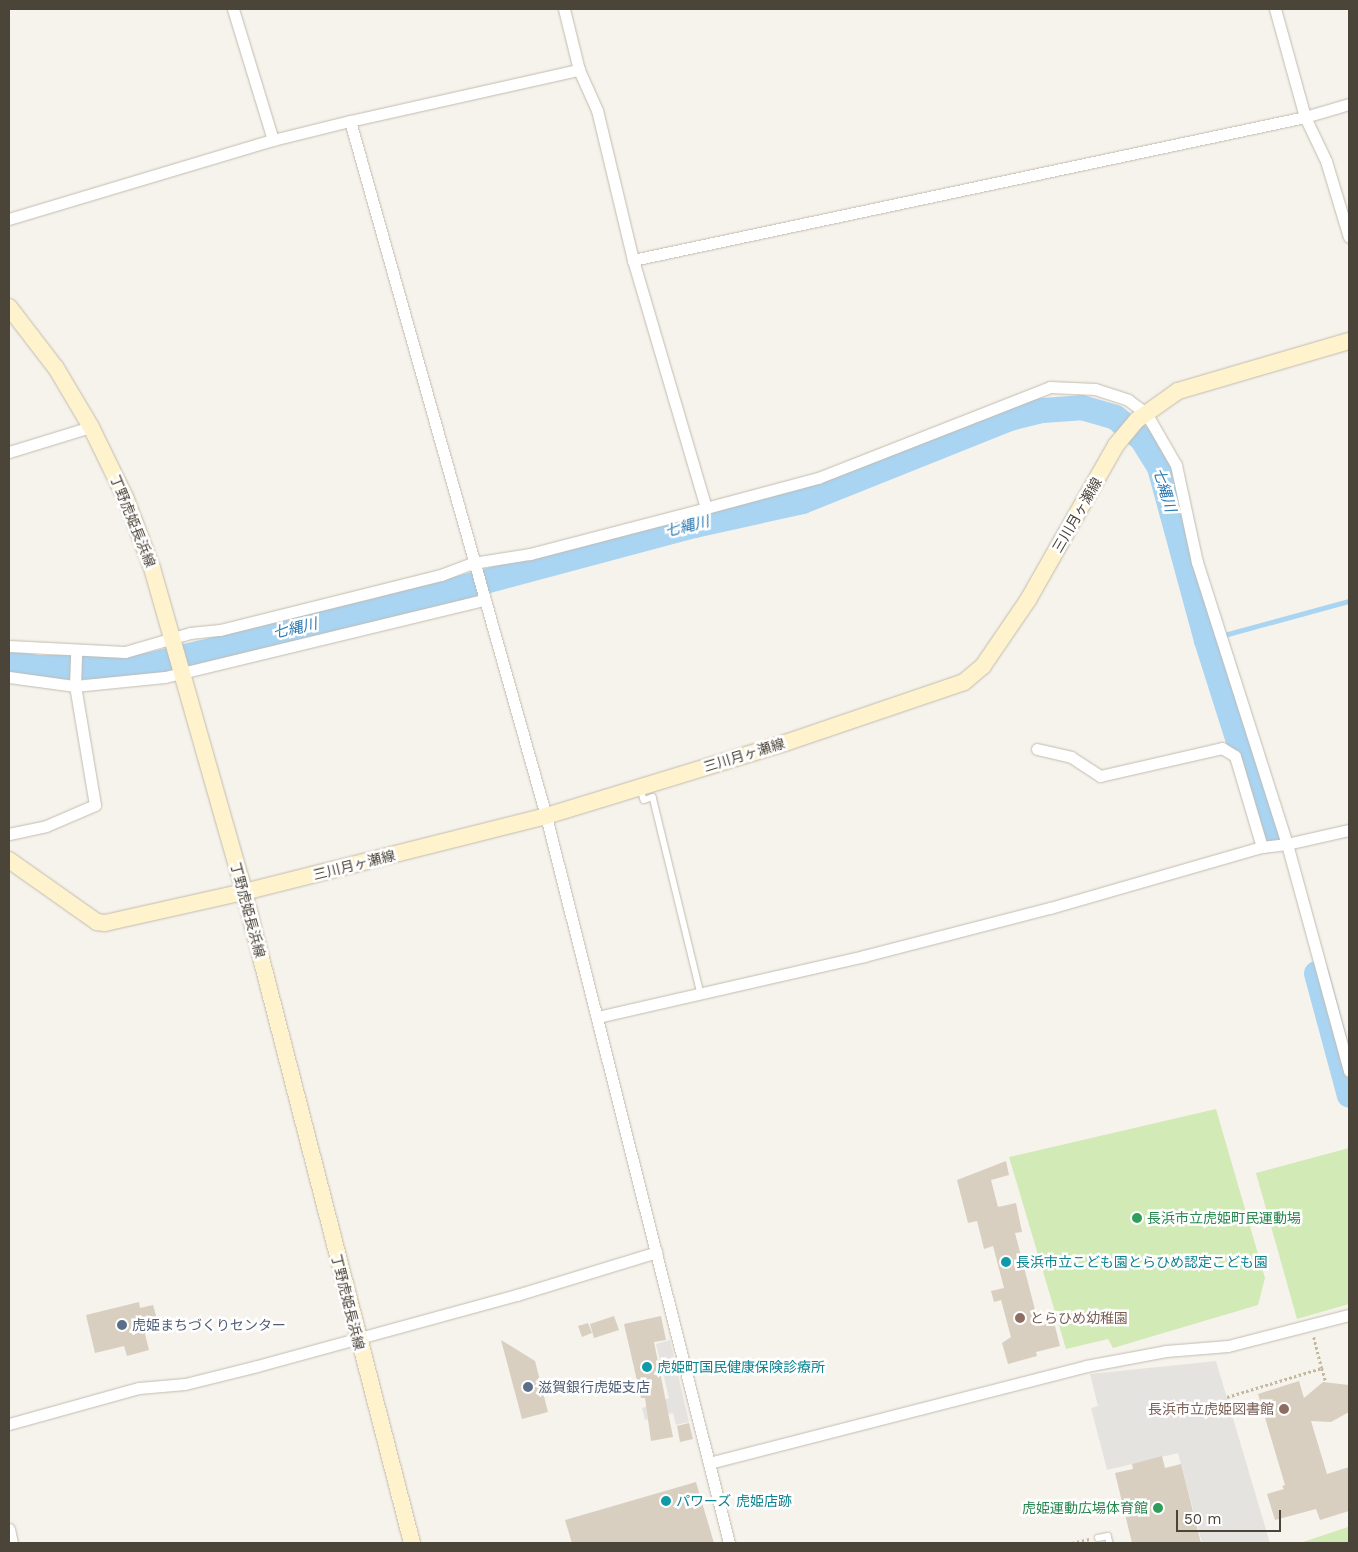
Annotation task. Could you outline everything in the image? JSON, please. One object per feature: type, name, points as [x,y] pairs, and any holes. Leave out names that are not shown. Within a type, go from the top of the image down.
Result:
[{"type":"main road","name":"丁野虎姫長浜線","points":[[9,307],[56,368],[91,427],[126,499],[152,568],[244,892],[412,1543]]},
{"type":"main road","name":"三川月ヶ瀬線","points":[[9,860],[97,922],[105,923],[244,892],[546,816],[964,682],[983,666],[1028,600],[1124,434],[1142,416],[1178,391],[1349,341]]},
{"type":"street","points":[[233,9],[273,140]]},
{"type":"street","points":[[564,9],[579,70],[597,110],[633,260],[706,508]]},
{"type":"street","points":[[1275,9],[1305,117],[1326,161],[1349,237]]},
{"type":"street","points":[[9,219],[273,140],[579,70]]},
{"type":"street","points":[[633,260],[1305,117],[1349,104]]},
{"type":"street","points":[[350,121],[473,563],[546,816],[729,1543]]},
{"type":"street","points":[[9,646],[76,651],[125,652],[220,630],[441,576],[473,563],[530,554],[818,478],[1050,387],[1095,389],[1128,400],[1142,416],[1176,465],[1197,562],[1287,844],[1349,1071]]},
{"type":"street","points":[[9,452],[91,427]]},
{"type":"street","points":[[9,677],[75,686],[180,671],[484,600]]},
{"type":"street","points":[[9,834],[46,826],[95,805],[75,686],[76,651]]},
{"type":"street","points":[[1036,749],[1072,757],[1100,776],[1222,748],[1234,756],[1262,846]]},
{"type":"street","points":[[598,1017],[864,956],[1050,908],[1262,846],[1287,844],[1349,830]]},
{"type":"street","points":[[9,1424],[139,1388],[164,1387],[210,1378],[517,1295],[657,1252]]},
{"type":"street","points":[[709,1463],[1086,1366],[1131,1363],[1166,1351],[1206,1349],[1311,1326],[1349,1315]]},
{"type":"street","points":[[1206,1349],[1207,1361]]},
{"type":"street","points":[[9,1529],[12,1543]]},
{"type":"lane","points":[[640,787],[644,800],[653,797],[701,994]]},
{"type":"lane","points":[[1098,1538],[1108,1536],[1110,1543]]},
{"type":"path","points":[[1311,1326],[1326,1382]]},
{"type":"path","points":[[1227,1397],[1322,1368]]},
{"type":"path","points":[[1072,1543],[1098,1538]]},
{"type":"green space","name":"長浜市立虎姫町民運動場","points":[[1216,1109],[1265,1278],[1258,1305],[1113,1348],[1108,1339],[1066,1349],[1009,1157]]},
{"type":"green space","points":[[1349,1148],[1349,1304],[1297,1319],[1256,1173]]},
{"type":"green space","points":[[1348,1527],[1349,1543],[1300,1543]]},
{"type":"shaded area","points":[[670,1340],[689,1422],[676,1425],[673,1413],[645,1420],[642,1408],[669,1398],[656,1344]]},
{"type":"shaded area","points":[[1216,1361],[1270,1543],[1202,1543],[1178,1453],[1107,1470],[1091,1408],[1098,1406],[1090,1374]]},
{"type":"building","name":"長浜市立こども園とらひめ認定こども園","points":[[1006,1161],[1009,1175],[991,1180],[998,1207],[1016,1203],[1022,1232],[1015,1233],[1038,1321],[1054,1322],[1060,1346],[1036,1352],[1037,1356],[1008,1364],[1002,1343],[1011,1337],[1001,1300],[994,1302],[991,1291],[1004,1288],[993,1246],[984,1249],[977,1221],[968,1223],[957,1180]]},
{"type":"building","points":[[139,1302],[140,1308],[153,1305],[160,1330],[145,1334],[149,1350],[127,1356],[124,1346],[95,1353],[86,1315]]},
{"type":"building","points":[[614,1316],[619,1330],[594,1338],[590,1324]]},
{"type":"building","name":"虎姫町国民健康保険診療所","points":[[661,1316],[666,1340],[654,1342],[673,1437],[651,1441],[645,1398],[641,1398],[624,1324]]},
{"type":"building","points":[[588,1323],[592,1333],[582,1337],[578,1326]]},
{"type":"building","name":"滋賀銀行虎姫支店","points":[[501,1340],[535,1361],[548,1412],[522,1419]]},
{"type":"building","points":[[1299,1381],[1304,1398],[1323,1382],[1349,1385],[1349,1412],[1331,1422],[1311,1421],[1327,1474],[1349,1467],[1349,1511],[1320,1520],[1316,1509],[1275,1520],[1267,1494],[1284,1489],[1282,1486],[1285,1485],[1258,1394]]},
{"type":"building","points":[[689,1423],[693,1439],[680,1442],[677,1426]]},
{"type":"building","name":"虎姫運動広場体育館","points":[[1162,1456],[1165,1468],[1181,1464],[1201,1543],[1132,1543],[1115,1473],[1133,1469],[1132,1464]]},
{"type":"building","name":"パワーズ 虎姫店跡","points":[[696,1482],[714,1543],[572,1543],[565,1520]]},
{"type":"waterway","name":"七縄川","points":[[9,663],[39,667],[143,666],[380,609],[694,525],[802,501],[1009,418],[1042,410],[1081,407],[1115,417],[1141,438],[1159,467],[1206,640],[1268,835]]},
{"type":"waterway","name":"七縄川","points":[[1206,640],[1349,601]]},
{"type":"waterway","points":[[1316,973],[1349,1095]]},
{"type":"place","name":"長浜市立虎姫町民運動場","points":[[1137,1218]]},
{"type":"place","name":"長浜市立こども園とらひめ認定こども園","points":[[1006,1262]]},
{"type":"place","name":"とらひめ幼稚園","points":[[1020,1318]]},
{"type":"place","name":"虎姫まちづくりセンター","points":[[122,1325]]},
{"type":"place","name":"虎姫町国民健康保険診療所","points":[[647,1367]]},
{"type":"place","name":"滋賀銀行虎姫支店","points":[[528,1387]]},
{"type":"place","name":"長浜市立虎姫図書館","points":[[1284,1409]]},
{"type":"place","name":"パワーズ 虎姫店跡","points":[[666,1501]]},
{"type":"place","name":"虎姫運動広場体育館","points":[[1158,1508]]}]
